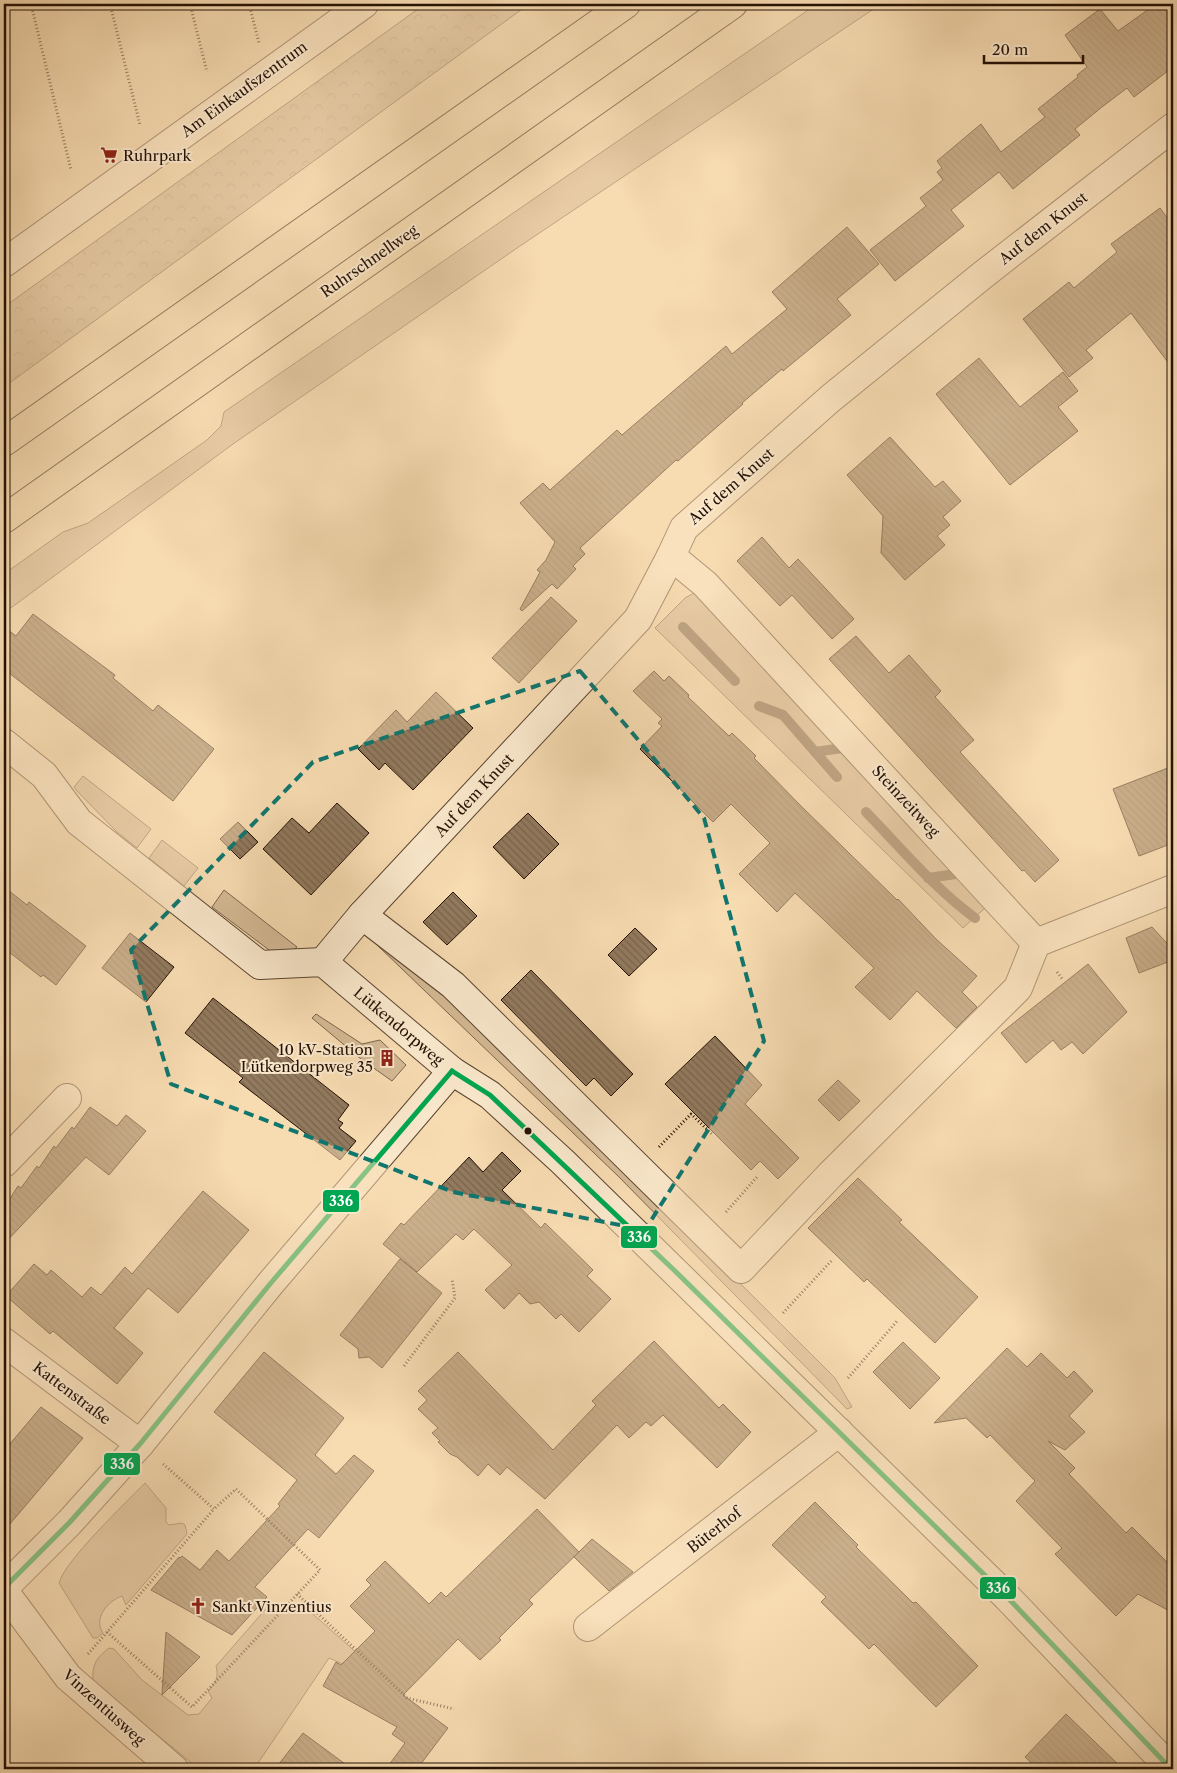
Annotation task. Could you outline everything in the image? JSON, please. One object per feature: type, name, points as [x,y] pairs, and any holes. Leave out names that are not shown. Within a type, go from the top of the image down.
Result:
[{"type":"highway","points":[[4,442],[626,4]]},
{"type":"highway","name":"Ruhrschnellweg","points":[[4,519],[733,4]]},
{"type":"street","name":"Am Einkaufszentrum","points":[[4,263],[364,4]]},
{"type":"street","name":"Auf dem Knust","points":[[323,962],[362,915],[638,619],[684,528],[831,398],[984,274],[1173,126]]},
{"type":"street","name":"Steinzeitweg","points":[[671,556],[705,584],[1036,943]]},
{"type":"street","points":[[4,742],[44,775],[79,822],[260,965],[323,962]]},
{"type":"street","points":[[362,915],[454,985],[741,1269],[830,1175],[1018,988],[1036,943],[1173,889]]},
{"type":"street","name":"Lütkendorpweg","points":[[323,962],[452,1071],[490,1095],[558,1157],[1008,1598],[1171,1769]]},
{"type":"street","points":[[4,1590],[69,1523],[140,1444],[260,1295],[452,1071]]},
{"type":"street","points":[[4,1163],[67,1098]]},
{"type":"street","name":"Kattenstraße","points":[[4,1342],[140,1444]]},
{"type":"street","name":"Büterhof","points":[[588,1627],[839,1432]]},
{"type":"street","name":"Vinzentiusweg","points":[[4,1590],[68,1677],[174,1769]]},
{"type":"path","points":[[31,4],[71,170]]},
{"type":"path","points":[[110,4],[140,125]]},
{"type":"path","points":[[190,4],[206,72]]},
{"type":"path","points":[[249,4],[259,46]]},
{"type":"path","points":[[639,1168],[691,1114],[712,1134]]},
{"type":"path","points":[[706,1234],[758,1177]]},
{"type":"path","points":[[783,1313],[833,1259]]},
{"type":"path","points":[[404,1366],[455,1298],[452,1279]]},
{"type":"path","points":[[848,1378],[898,1320]]},
{"type":"path","points":[[140,1444],[214,1509]]},
{"type":"path","points":[[68,1677],[107,1632],[214,1509],[236,1489],[320,1570],[192,1708],[107,1632]]},
{"type":"path","points":[[297,1594],[407,1698],[454,1709]]},
{"type":"highlighted area","points":[[580,671],[704,818],[764,1041],[645,1230],[453,1192],[171,1084],[131,950],[313,762]]},
{"type":"green space","points":[[425,4],[529,4],[4,387],[4,307]]},
{"type":"green space","points":[[817,4],[881,4],[520,246],[233,444],[4,613],[4,574],[63,532],[88,523],[207,440],[221,426],[224,412]]},
{"type":"green space","points":[[694,593],[703,596],[985,908],[963,928],[655,628],[685,598]]},
{"type":"green space","points":[[83,776],[151,829],[137,848],[117,832],[74,787]]},
{"type":"green space","points":[[162,840],[198,868],[184,886],[149,858]]},
{"type":"green space","points":[[224,890],[297,947],[292,951],[273,953],[212,907]]},
{"type":"green space","points":[[378,939],[444,988],[835,1378],[852,1407],[847,1409],[618,1176],[376,944]]},
{"type":"green space","points":[[316,1014],[362,1044],[380,1040],[406,1065],[392,1081],[361,1059],[312,1018]]},
{"type":"green space","points":[[145,1483],[166,1508],[166,1522],[169,1525],[182,1523],[185,1525],[187,1534],[126,1605],[122,1596],[107,1606],[100,1622],[103,1633],[97,1638],[93,1638],[59,1583],[84,1546]]},
{"type":"green space","points":[[271,1603],[278,1610],[287,1604],[299,1606],[313,1614],[395,1687],[329,1658],[254,1769],[199,1769],[93,1683],[95,1663],[109,1648],[114,1649],[142,1680],[188,1715],[199,1714],[212,1698],[208,1691],[216,1680],[216,1666]]},
{"type":"building","points":[[1156,4],[1173,4],[1173,67],[1134,97],[1127,88],[1102,107],[1075,129],[1080,135],[1013,189],[999,172],[951,210],[964,226],[895,281],[870,250],[926,206],[920,198],[943,180],[937,172],[942,168],[937,161],[981,124],[1001,152],[1045,117],[1038,109],[1078,77],[1077,75],[1087,67],[1065,35],[1100,9],[1118,31]]},
{"type":"building","points":[[1160,208],[1173,226],[1173,369],[1131,313],[1086,350],[1093,358],[1069,377],[1023,319],[1069,282],[1074,288],[1117,252],[1111,244]]},
{"type":"building","points":[[847,227],[879,264],[837,299],[851,315],[783,371],[782,369],[678,461],[676,460],[580,548],[585,554],[573,566],[576,569],[557,589],[552,584],[522,611],[520,609],[540,572],[537,570],[546,560],[555,542],[520,503],[543,483],[550,490],[617,430],[622,435],[726,346],[732,354],[787,309],[772,292]]},
{"type":"building","points":[[979,358],[1020,407],[1063,372],[1078,391],[1058,407],[1078,431],[1010,485],[936,394]]},
{"type":"building","points":[[890,437],[935,487],[943,481],[961,501],[943,517],[950,525],[937,536],[945,545],[905,580],[881,553],[883,516],[847,475]]},
{"type":"building","points":[[762,537],[789,568],[798,559],[854,619],[832,639],[792,595],[780,606],[737,561]]},
{"type":"building","points":[[551,597],[577,621],[519,683],[492,658]]},
{"type":"building","points":[[33,614],[115,675],[113,678],[153,711],[158,705],[214,749],[173,801],[4,669],[4,627],[16,636]]},
{"type":"building","points":[[856,636],[889,673],[909,655],[941,691],[935,697],[974,740],[960,752],[1059,860],[1035,882],[1024,870],[1022,871],[829,659]]},
{"type":"building","points":[[654,671],[664,681],[669,676],[729,736],[732,733],[756,756],[754,758],[801,806],[898,899],[936,939],[977,976],[962,992],[977,1007],[956,1028],[917,991],[890,1020],[855,987],[874,968],[795,893],[777,912],[739,874],[770,843],[731,804],[713,822],[640,749],[662,726],[658,723],[662,719],[633,691]]},
{"type":"building","points":[[436,692],[473,728],[413,790],[385,763],[379,770],[358,749],[396,710],[407,722]]},
{"type":"building","points":[[1173,766],[1173,843],[1139,856],[1113,789]]},
{"type":"building","points":[[337,803],[369,833],[311,895],[263,849],[292,818],[309,833]]},
{"type":"building","points":[[528,813],[559,844],[524,879],[493,847]]},
{"type":"building","points":[[238,822],[258,842],[240,859],[220,839]]},
{"type":"building","points":[[4,887],[27,905],[29,902],[86,946],[56,985],[43,975],[41,977],[4,948]]},
{"type":"building","points":[[453,892],[477,916],[447,945],[423,922]]},
{"type":"building","points":[[1152,927],[1173,950],[1173,960],[1139,973],[1126,938]]},
{"type":"building","points":[[635,928],[657,949],[629,976],[608,955]]},
{"type":"building","points":[[130,933],[174,967],[146,1002],[102,968]]},
{"type":"building","points":[[1088,964],[1127,1012],[1083,1054],[1072,1042],[1061,1050],[1053,1040],[1026,1063],[1001,1033]]},
{"type":"building","points":[[531,970],[633,1074],[611,1096],[594,1078],[586,1086],[501,1000]]},
{"type":"building","points":[[213,998],[349,1105],[338,1120],[343,1123],[339,1128],[356,1141],[340,1160],[239,1082],[243,1078],[185,1033]]},
{"type":"building","points":[[715,1036],[762,1085],[745,1104],[799,1158],[778,1179],[760,1161],[751,1170],[665,1084]]},
{"type":"building","points":[[838,1080],[860,1101],[839,1121],[818,1100]]},
{"type":"building","points":[[90,1107],[117,1126],[126,1115],[146,1131],[109,1175],[86,1157],[4,1244],[4,1208],[18,1186],[21,1188],[37,1166],[39,1168],[54,1146],[56,1148],[72,1127],[74,1129]]},
{"type":"building","points":[[502,1152],[521,1171],[502,1190],[541,1228],[545,1223],[593,1270],[587,1276],[611,1299],[579,1332],[561,1314],[556,1319],[539,1302],[530,1304],[519,1293],[504,1309],[485,1290],[512,1265],[474,1229],[463,1240],[456,1234],[417,1272],[383,1244],[401,1223],[404,1225],[469,1157],[483,1172]]},
{"type":"building","points":[[858,1178],[902,1220],[899,1222],[978,1297],[935,1343],[867,1279],[864,1282],[808,1228]]},
{"type":"building","points":[[203,1191],[249,1230],[178,1313],[148,1288],[114,1328],[143,1353],[117,1384],[53,1331],[50,1334],[6,1296],[34,1264],[47,1275],[51,1270],[82,1297],[91,1287],[101,1295],[125,1267],[132,1274]]},
{"type":"building","points":[[400,1259],[442,1293],[382,1368],[369,1357],[359,1358],[358,1349],[340,1335]]},
{"type":"building","points":[[654,1341],[719,1408],[723,1404],[751,1432],[717,1468],[663,1415],[651,1426],[646,1422],[629,1438],[617,1425],[545,1499],[507,1467],[500,1475],[488,1464],[478,1476],[438,1442],[440,1441],[432,1433],[438,1428],[418,1409],[427,1400],[418,1391],[458,1352],[553,1450],[596,1405],[592,1401]]},
{"type":"building","points":[[903,1342],[940,1378],[910,1409],[873,1372]]},
{"type":"building","points":[[1007,1348],[1027,1367],[1041,1353],[1067,1378],[1074,1371],[1093,1391],[1069,1416],[1085,1432],[1065,1450],[1048,1441],[1075,1468],[1069,1474],[1126,1533],[1132,1527],[1173,1568],[1173,1613],[1138,1594],[1116,1616],[1055,1554],[1062,1548],[1016,1501],[1035,1481],[990,1435],[987,1438],[966,1418],[934,1423]]},
{"type":"building","points":[[264,1352],[344,1418],[315,1455],[336,1474],[354,1455],[374,1471],[319,1538],[308,1529],[255,1587],[267,1597],[232,1635],[151,1590],[179,1557],[182,1556],[200,1570],[217,1550],[229,1561],[280,1506],[278,1504],[297,1480],[214,1412]]},
{"type":"building","points":[[41,1407],[83,1438],[4,1531],[4,1451]]},
{"type":"building","points":[[815,1502],[858,1545],[856,1547],[913,1603],[916,1602],[978,1666],[936,1707],[874,1644],[869,1649],[821,1602],[826,1597],[772,1545]]},
{"type":"building","points":[[537,1509],[579,1552],[529,1600],[533,1604],[499,1638],[501,1640],[480,1660],[458,1639],[403,1695],[448,1728],[417,1769],[386,1769],[405,1743],[392,1734],[397,1727],[323,1686],[336,1662],[341,1665],[375,1631],[350,1606],[371,1585],[366,1580],[385,1561],[429,1604],[441,1592],[446,1597]]},
{"type":"building","points":[[592,1539],[633,1572],[609,1591],[574,1557]]},
{"type":"building","points":[[166,1632],[200,1657],[162,1695]]},
{"type":"building","points":[[1066,1714],[1123,1769],[1038,1769],[1025,1757]]},
{"type":"building","points":[[303,1733],[352,1769],[275,1769]]},
{"type":"waterway","points":[[683,627],[735,681]]},
{"type":"waterway","points":[[759,706],[783,715],[837,777]]},
{"type":"waterway","points":[[815,752],[842,748]]},
{"type":"waterway","points":[[866,812],[932,881],[975,918]]},
{"type":"waterway","points":[[928,878],[956,874]]},
{"type":"transit line","name":"336","points":[[452,1071],[490,1095],[675,1271],[1008,1598],[1171,1769]]},
{"type":"transit line","name":"336","points":[[4,1588],[69,1523],[140,1444],[270,1284],[452,1071]]},
{"type":"place","name":"Ruhrpark","points":[[109,155]]},
{"type":"place","name":"10 kV-Station Lütkendorpweg 35","points":[[387,1058]]},
{"type":"place","name":"Sankt Vinzentius","points":[[198,1606]]}]
